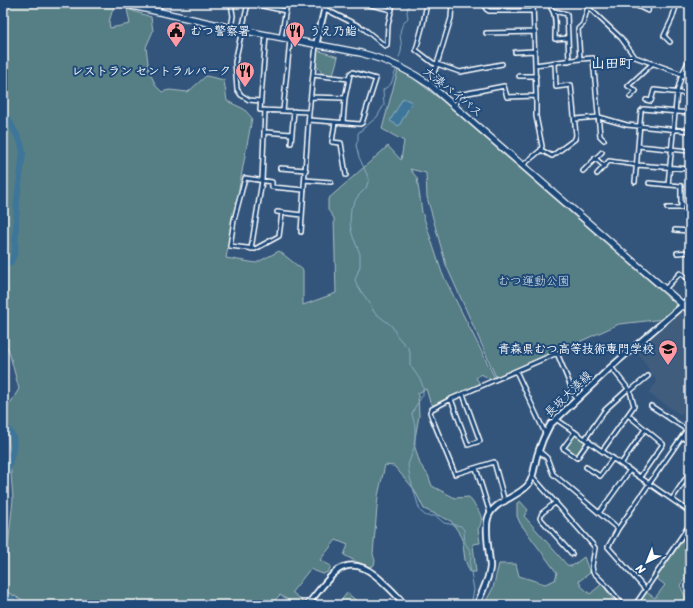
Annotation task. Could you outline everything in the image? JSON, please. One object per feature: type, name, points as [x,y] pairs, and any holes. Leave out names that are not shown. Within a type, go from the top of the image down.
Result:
[{"type":"highway","name":"大湊バイパス","points":[[119,3],[159,6],[231,28],[380,58],[408,70],[430,85],[690,310]]},
{"type":"main road","points":[[316,44],[326,3]]},
{"type":"main road","name":"長坂大湊線","points":[[533,477],[538,450],[545,433],[556,419],[611,367],[690,299]]},
{"type":"main road","points":[[477,605],[490,567],[487,525],[490,513],[524,489],[533,477]]},
{"type":"main road","points":[[307,605],[331,576],[344,567],[360,566],[372,572],[405,605]]},
{"type":"street","points":[[231,3],[233,16],[231,28]]},
{"type":"street","points":[[260,101],[249,100],[241,96],[237,89],[235,62],[241,30],[249,3],[263,4],[286,11]]},
{"type":"street","points":[[281,38],[287,3]]},
{"type":"street","points":[[362,3],[392,10]]},
{"type":"street","points":[[325,9],[363,28],[385,46],[387,45],[388,25],[393,3]]},
{"type":"street","points":[[426,3],[423,24],[416,50],[433,63],[460,72],[502,64]]},
{"type":"street","points":[[430,85],[451,18],[452,3]]},
{"type":"street","points":[[486,3],[486,9],[489,11],[533,11]]},
{"type":"street","points":[[522,165],[541,150],[542,146],[536,116],[535,32],[533,3]]},
{"type":"street","points":[[551,3],[551,8],[554,11],[555,38],[568,38]]},
{"type":"street","points":[[632,3],[648,11],[649,3]]},
{"type":"street","points":[[670,42],[664,36],[672,19],[677,3]]},
{"type":"street","points":[[580,59],[578,29],[583,24],[588,5],[622,38],[635,56],[690,78]]},
{"type":"street","points":[[554,11],[567,14],[569,61]]},
{"type":"street","points":[[486,33],[535,32]]},
{"type":"street","points":[[266,35],[260,110],[309,112]]},
{"type":"street","points":[[283,111],[290,40]]},
{"type":"street","points":[[301,232],[309,112],[316,44]]},
{"type":"street","points":[[514,52],[535,51]]},
{"type":"street","points":[[535,65],[554,64],[593,58],[600,136],[604,140]]},
{"type":"street","points":[[668,185],[677,92],[682,75],[690,59]]},
{"type":"street","points":[[630,96],[636,91],[628,86],[653,63]]},
{"type":"street","points":[[541,150],[552,156],[575,138],[571,85],[556,87],[554,64]]},
{"type":"street","points":[[686,66],[690,68]]},
{"type":"street","points":[[309,120],[360,124],[362,123],[376,79],[352,72],[350,74],[345,98],[343,122]]},
{"type":"street","points":[[314,75],[349,78]]},
{"type":"street","points":[[519,76],[536,76]]},
{"type":"street","points":[[454,106],[457,102],[458,95],[504,86],[507,97],[536,96]]},
{"type":"street","points":[[646,100],[651,100],[654,90],[690,94]]},
{"type":"street","points":[[311,97],[345,98]]},
{"type":"street","points":[[251,249],[262,181],[265,110]]},
{"type":"street","points":[[291,143],[294,111]]},
{"type":"street","points":[[635,182],[638,127],[641,111],[675,111],[690,113]]},
{"type":"street","points":[[574,119],[598,117],[638,127],[690,131]]},
{"type":"street","points":[[335,122],[332,142],[341,143],[346,175]]},
{"type":"street","points":[[265,132],[291,134]]},
{"type":"street","points":[[638,146],[690,151]]},
{"type":"street","points":[[583,171],[602,152]]},
{"type":"street","points":[[595,158],[604,166]]},
{"type":"street","points":[[598,174],[609,161],[637,165],[690,169]]},
{"type":"street","points":[[280,168],[306,170]]},
{"type":"street","points":[[282,213],[280,236],[255,249],[230,246],[234,220],[245,178],[272,182],[272,187],[304,190]]},
{"type":"street","points":[[305,180],[331,182]]},
{"type":"street","points":[[649,183],[681,186],[681,208],[667,208]]},
{"type":"street","points":[[681,204],[690,205]]},
{"type":"street","points":[[277,212],[302,214]]},
{"type":"street","points":[[675,230],[690,231]]},
{"type":"street","points":[[677,253],[690,252]]},
{"type":"street","points":[[665,289],[680,273],[690,280]]},
{"type":"street","points":[[504,502],[494,462],[454,474],[432,418],[430,412],[432,409],[451,399],[557,353],[576,399]]},
{"type":"street","points":[[602,451],[634,406],[629,390],[611,367]]},
{"type":"street","points":[[516,371],[545,433]]},
{"type":"street","points":[[585,439],[605,410],[648,376]]},
{"type":"street","points":[[451,399],[468,445],[480,441],[463,394]]},
{"type":"street","points":[[651,406],[687,430]]},
{"type":"street","points":[[628,415],[662,444],[640,477]]},
{"type":"street","points":[[556,419],[690,512]]},
{"type":"street","points":[[645,590],[608,547],[618,529],[690,425]]},
{"type":"street","points":[[621,464],[645,429]]},
{"type":"street","points":[[575,432],[563,448],[572,455],[577,458],[589,441]]},
{"type":"street","points":[[682,437],[690,443]]},
{"type":"street","points":[[538,450],[547,458],[554,474],[618,529]]},
{"type":"street","points":[[586,467],[600,476],[613,458]]},
{"type":"street","points":[[476,468],[490,513]]},
{"type":"street","points":[[599,512],[630,470]]},
{"type":"street","points":[[672,499],[690,472]]},
{"type":"street","points":[[533,477],[595,548],[592,566],[593,572],[623,605]]},
{"type":"street","points":[[556,502],[542,513],[540,518],[572,554]]},
{"type":"street","points":[[635,605],[690,524]]},
{"type":"shaded area","points":[[403,98],[412,102],[399,126],[390,121]]},
{"type":"shaded area","name":"青森県むつ高等技術専門学校","points":[[683,311],[690,317],[690,402],[681,415],[648,393],[657,382],[637,351]]},
{"type":"green space","name":"むつ運動公園","points":[[4,3],[103,3],[114,5],[109,22],[110,28],[130,24],[127,9],[151,17],[153,31],[146,47],[149,71],[156,86],[162,92],[169,90],[188,92],[206,76],[224,80],[227,101],[244,109],[252,118],[226,258],[256,263],[279,251],[303,270],[303,305],[336,293],[334,218],[328,210],[328,199],[388,146],[401,160],[404,141],[382,129],[398,70],[413,78],[440,99],[678,306],[678,308],[664,319],[619,324],[497,379],[446,265],[427,197],[426,173],[410,169],[417,178],[422,212],[442,273],[495,378],[492,380],[481,374],[476,378],[481,385],[433,405],[430,402],[426,389],[418,393],[419,416],[414,444],[420,464],[428,475],[432,486],[455,498],[469,497],[480,513],[481,520],[478,529],[480,543],[473,544],[476,572],[470,572],[465,560],[462,537],[451,521],[424,509],[414,489],[394,466],[385,465],[378,496],[373,554],[375,561],[374,565],[370,567],[344,555],[348,545],[336,540],[320,560],[331,566],[328,572],[323,574],[310,569],[292,592],[305,603],[303,605],[296,605],[280,595],[274,601],[276,605],[32,605],[3,590],[3,571],[7,556],[13,499],[6,410],[19,389],[8,348],[3,347],[3,140],[7,136],[3,128],[3,15],[7,16]]},
{"type":"green space","points":[[317,50],[338,57],[333,75],[322,73],[316,65]]},
{"type":"green space","points":[[575,434],[585,442],[576,455],[566,447]]},
{"type":"green space","points":[[520,501],[528,510],[524,516],[567,565],[572,566],[584,557],[590,573],[579,581],[581,586],[590,594],[602,584],[617,605],[484,605],[493,588],[499,564],[516,564],[519,576],[545,584],[555,580],[557,573],[520,523],[517,516],[517,503]]},
{"type":"green space","points":[[690,530],[690,574],[680,585],[689,605],[635,605],[640,602],[646,592],[655,598],[665,585],[656,578]]},
{"type":"green space","points":[[347,593],[362,605],[332,605],[335,600],[340,602]]},
{"type":"waterway","points":[[399,57],[402,47],[400,33],[403,24],[408,18],[407,12],[409,3]]},
{"type":"waterway","points":[[396,70],[391,84],[383,90],[384,105],[377,117],[358,133],[356,145],[359,157],[369,179],[366,188],[358,196],[351,208],[350,223],[352,234],[360,254],[360,266],[355,280],[357,286],[369,302],[374,312],[392,326],[397,336],[409,349],[410,365],[421,381],[423,395],[412,414],[415,426],[415,445],[408,465],[410,478],[420,511],[426,516],[436,516],[444,523],[461,526],[464,530],[465,543],[471,552],[470,566],[474,590],[471,605]]},
{"type":"waterway","points":[[3,109],[21,143],[23,153],[17,200],[15,252],[11,262],[4,266],[5,284],[3,287]]},
{"type":"waterway","points":[[3,425],[12,434],[14,442],[6,477],[3,508]]},
{"type":"waterway","points":[[3,598],[12,599],[10,605]]},
{"type":"place","name":"むつ警察署","points":[[176,48]]},
{"type":"place","name":"うえ乃鮨","points":[[295,48]]},
{"type":"place","name":"レストラン セントラルパーク","points":[[245,88]]},
{"type":"place","name":"青森県むつ高等技術専門学校","points":[[668,366]]},
{"type":"district","name":"山田町","points":[[612,63]]}]
